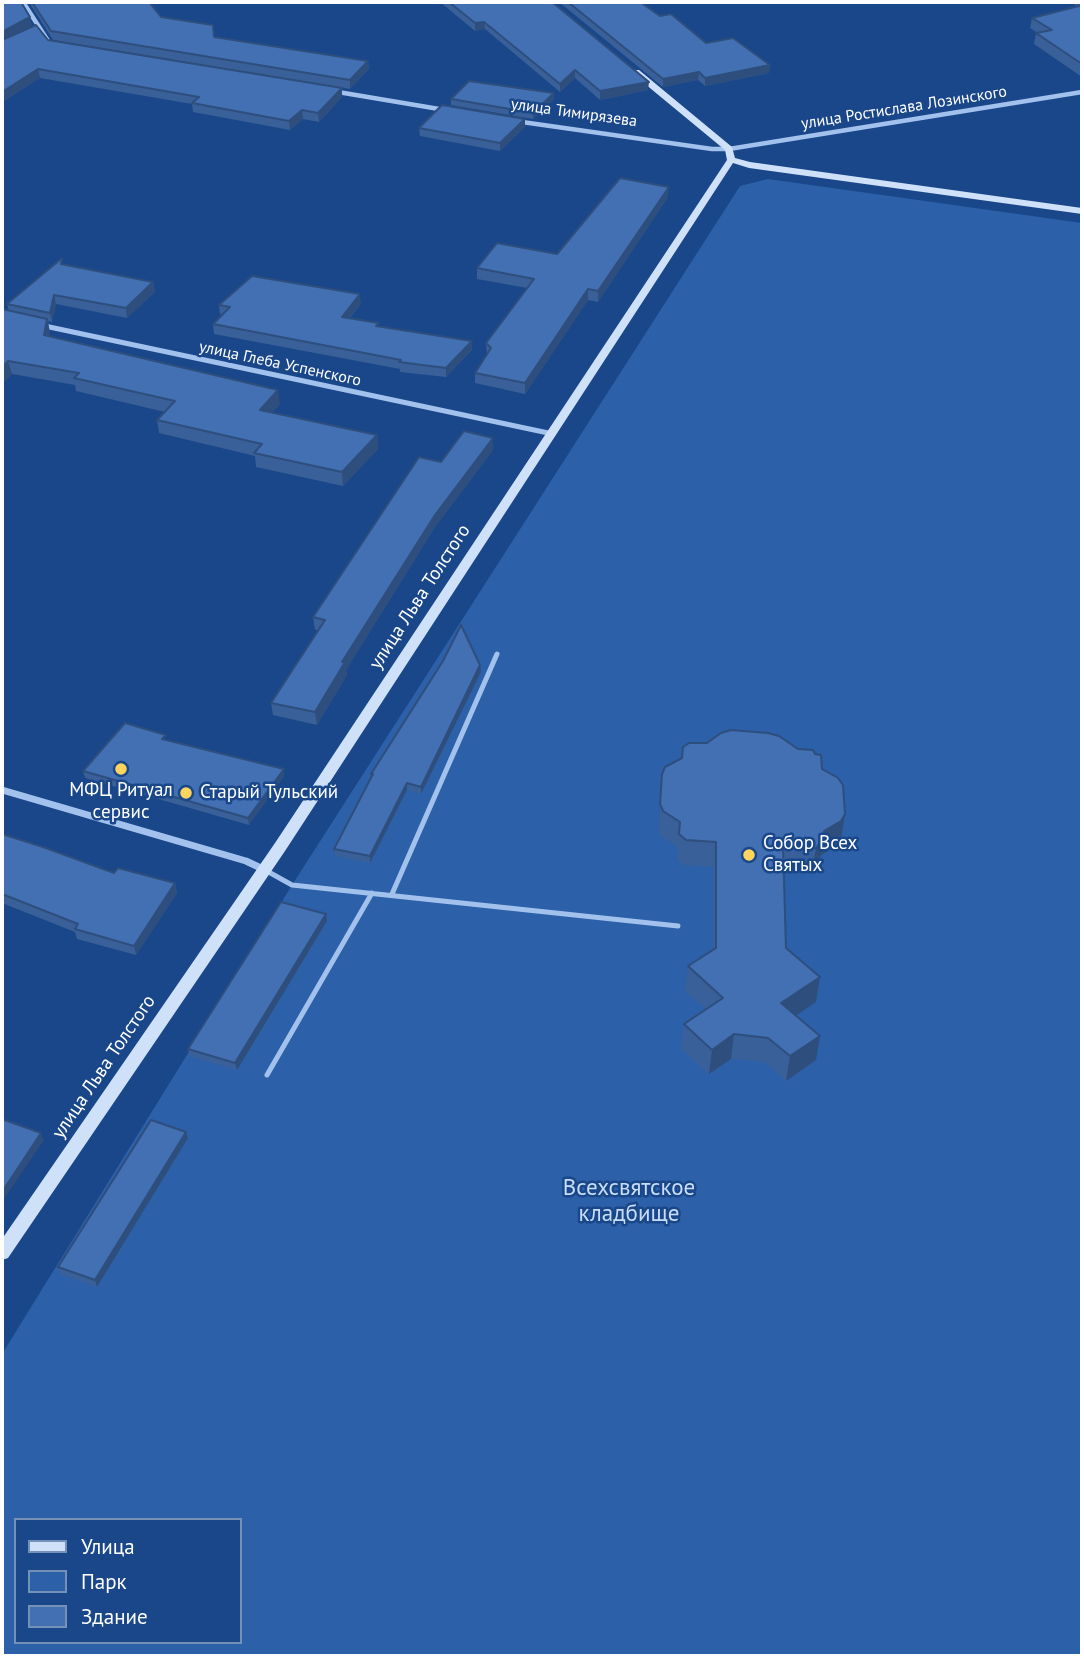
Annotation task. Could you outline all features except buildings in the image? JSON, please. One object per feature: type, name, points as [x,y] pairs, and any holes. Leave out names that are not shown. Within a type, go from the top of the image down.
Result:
[{"type":"street","points":[[23,2],[50,44],[64,47]]},
{"type":"street","points":[[28,33],[40,26]]},
{"type":"street","points":[[631,68],[730,154]]},
{"type":"street","points":[[329,91],[448,110]]},
{"type":"street","name":"улица Ростислава Лозинского","points":[[730,154],[1082,92]]},
{"type":"street","name":"улица Тимирязева","points":[[514,121],[712,149],[730,154],[749,165],[1082,211]]},
{"type":"street","name":"улица Льва Толстого","points":[[2,1253],[265,870],[553,434],[730,154]]},
{"type":"street","name":"улица Глеба Успенского","points":[[29,323],[553,434]]},
{"type":"street","points":[[2,790],[246,861],[265,870]]},
{"type":"lane","points":[[392,894],[497,654]]},
{"type":"lane","points":[[265,870],[292,885],[678,926]]},
{"type":"lane","points":[[267,1075],[372,893]]},
{"type":"green space","name":"Всехсвятское кладбище","points":[[768,179],[1082,223],[1082,1656],[2,1656],[2,1354],[292,885],[740,186]]},
{"type":"place","name":"МФЦ Ритуал cервис","points":[[121,769]]},
{"type":"place","name":"Старый Тульский","points":[[186,793]]},
{"type":"place","name":"Собор Всех Святых","points":[[749,855]]}]
